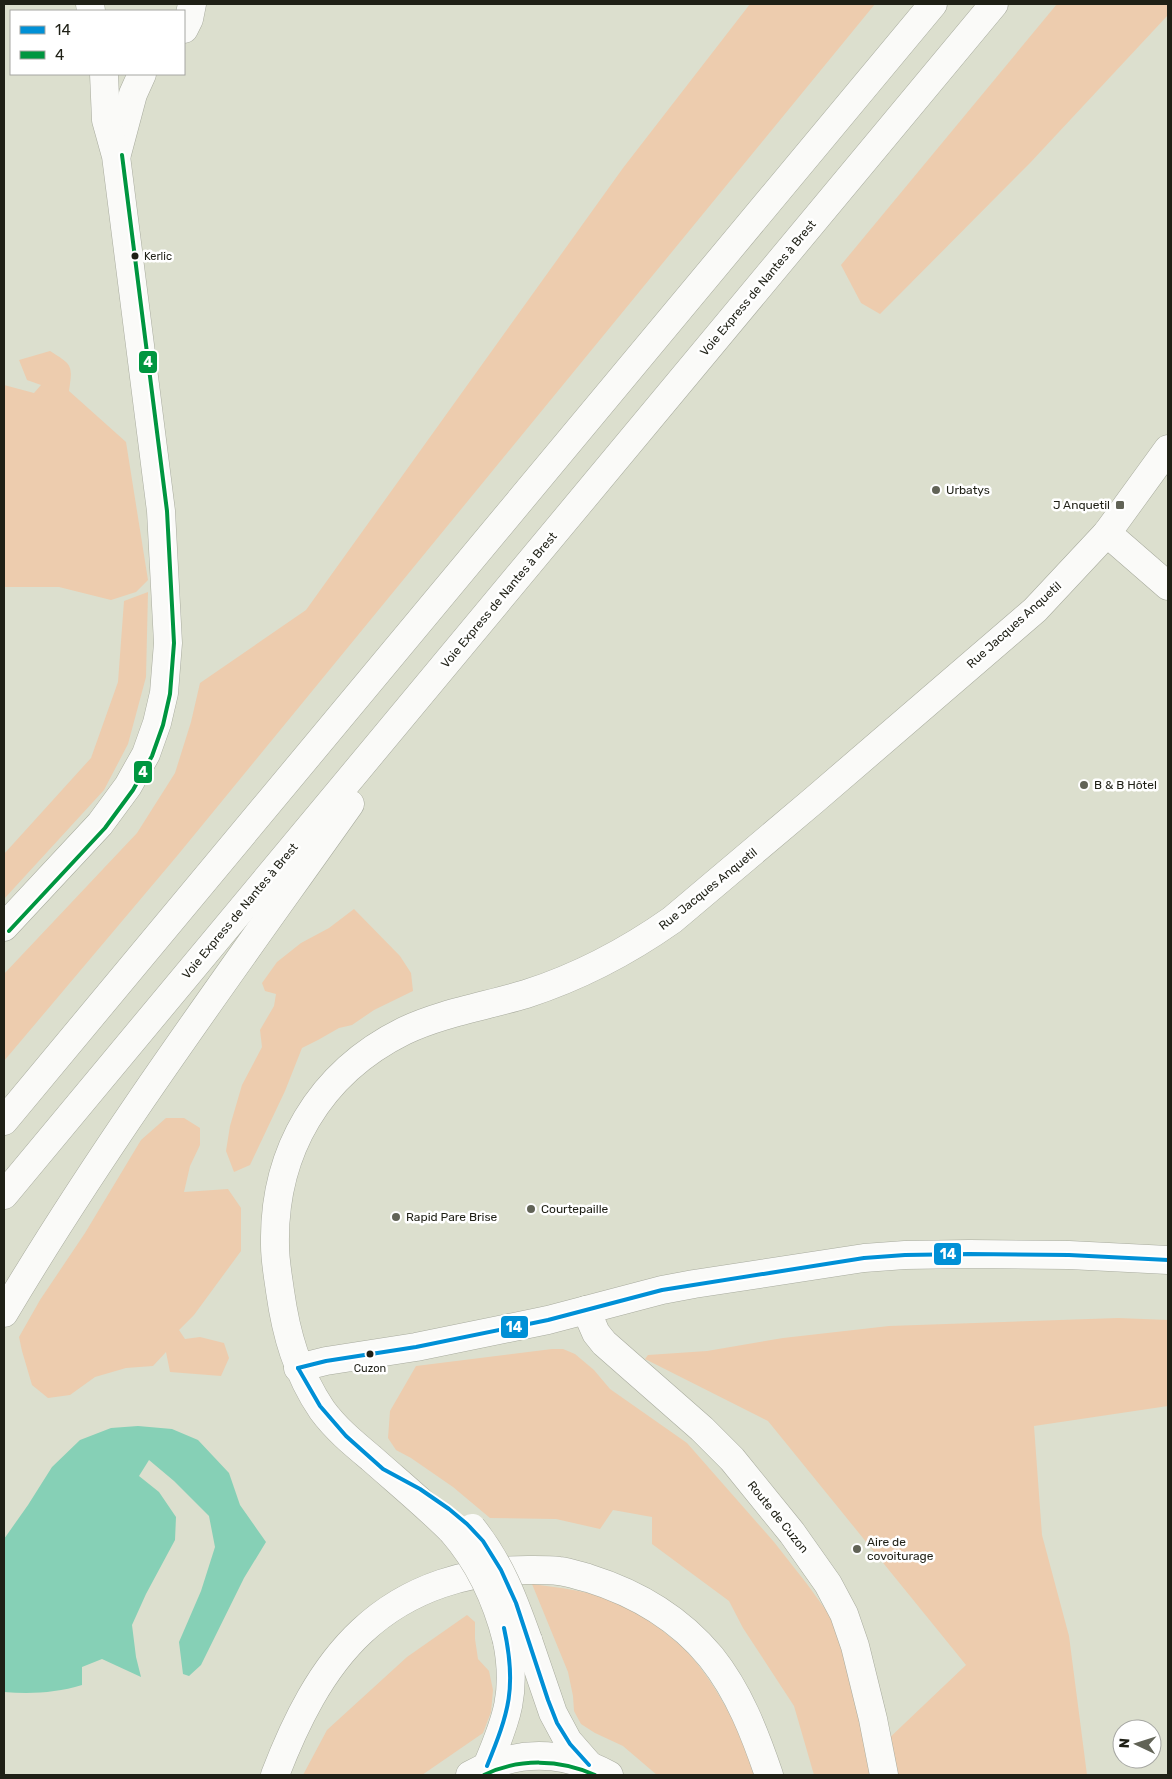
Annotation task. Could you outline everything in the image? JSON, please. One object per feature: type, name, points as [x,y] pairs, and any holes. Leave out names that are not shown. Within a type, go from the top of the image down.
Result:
[{"type":"main road","points":[[185,27],[189,20],[192,4]]},
{"type":"main road","points":[[4,1121],[933,4]]},
{"type":"main road","name":"Voie Express de Nantes à Brest","points":[[4,1195],[994,4]]},
{"type":"main road","points":[[4,928],[100,824],[128,786],[146,754],[157,723],[164,693],[168,643],[161,511],[116,156],[106,120],[104,75]]},
{"type":"main road","points":[[116,156],[133,94],[142,75]]},
{"type":"main road","name":"Rue Jacques Anquetil","points":[[298,1368],[292,1353],[283,1310],[275,1247],[275,1223],[287,1160],[306,1117],[333,1082],[368,1053],[403,1032],[447,1016],[549,986],[604,962],[672,920],[1035,610],[1107,533],[1168,449]]},
{"type":"main road","points":[[1107,533],[1168,586]]},
{"type":"main road","points":[[4,1313],[41,1251],[123,1126],[476,628]]},
{"type":"main road","points":[[599,1770],[568,1741],[518,1641],[502,1622],[486,1582],[468,1551],[462,1529],[431,1510],[350,1441],[331,1422],[298,1368],[326,1361],[416,1347],[500,1330],[662,1290],[872,1257],[905,1255],[1059,1255],[1168,1260]]},
{"type":"main road","name":"Route de Cuzon","points":[[586,1310],[596,1333],[604,1343],[702,1429],[732,1459],[792,1533],[828,1584],[844,1614],[855,1646],[873,1719],[884,1775]]},
{"type":"main road","points":[[275,1775],[286,1747],[310,1699],[331,1667],[362,1631],[384,1614],[429,1588],[464,1576],[513,1570],[559,1571],[597,1581],[617,1588],[649,1604],[672,1620],[710,1657],[727,1680],[754,1732],[769,1775]]},
{"type":"main road","points":[[479,1770],[509,1709],[518,1641]]},
{"type":"main road","points":[[479,1770],[512,1758],[538,1755],[564,1758],[599,1770]]},
{"type":"shaded area","points":[[750,4],[875,4],[177,856],[4,1061],[4,974],[137,833],[175,773],[191,722],[200,683],[306,610],[623,168]]},
{"type":"shaded area","points":[[1057,4],[1168,4],[1168,15],[1030,163],[880,314],[861,303],[841,265]]},
{"type":"shaded area","points":[[50,351],[63,359],[71,370],[69,391],[126,442],[148,580],[136,592],[111,600],[59,587],[4,587],[4,385],[34,393],[41,385],[27,380],[19,360]]},
{"type":"shaded area","points":[[148,592],[146,677],[128,744],[104,790],[4,899],[4,854],[91,758],[118,682],[124,601]]},
{"type":"shaded area","points":[[354,909],[400,956],[411,973],[413,991],[374,1010],[352,1025],[339,1028],[302,1048],[285,1091],[250,1165],[234,1172],[226,1151],[230,1126],[242,1085],[262,1047],[260,1030],[274,1006],[276,994],[265,991],[262,983],[277,962],[301,943],[329,928]]},
{"type":"shaded area","points":[[166,1118],[184,1118],[200,1128],[200,1145],[190,1166],[184,1192],[228,1189],[241,1208],[241,1251],[194,1315],[179,1330],[185,1339],[200,1337],[224,1343],[229,1358],[221,1376],[170,1372],[166,1352],[153,1366],[126,1368],[95,1377],[70,1395],[48,1398],[32,1385],[19,1337],[40,1300],[85,1233],[141,1140]]},
{"type":"shaded area","points":[[1118,1318],[1168,1320],[1168,1406],[1034,1426],[1042,1535],[1069,1636],[1087,1775],[890,1775],[884,1743],[966,1665],[768,1421],[645,1359],[648,1355],[707,1351],[783,1338],[889,1326]]},
{"type":"shaded area","points":[[563,1349],[575,1354],[594,1370],[610,1389],[687,1443],[774,1542],[807,1584],[836,1624],[849,1668],[870,1775],[814,1775],[794,1706],[743,1628],[729,1601],[652,1544],[652,1517],[613,1510],[600,1529],[556,1519],[490,1518],[453,1487],[396,1450],[388,1438],[390,1411],[416,1366]]},
{"type":"shaded area","points":[[138,1426],[172,1429],[198,1440],[229,1473],[240,1505],[266,1542],[244,1578],[201,1665],[189,1676],[183,1674],[179,1642],[201,1591],[215,1547],[209,1516],[174,1481],[149,1460],[139,1476],[159,1492],[176,1517],[175,1540],[146,1594],[132,1625],[136,1657],[141,1677],[102,1659],[82,1667],[82,1685],[63,1690],[43,1692],[4,1692],[4,1539],[52,1467],[80,1440],[111,1428]]},
{"type":"shaded area","points":[[532,1584],[576,1590],[608,1599],[627,1607],[674,1640],[704,1672],[726,1706],[755,1775],[657,1775],[623,1746],[581,1724],[574,1711],[568,1672]]},
{"type":"shaded area","points":[[467,1615],[475,1622],[478,1659],[489,1671],[493,1690],[491,1712],[483,1733],[422,1775],[303,1775],[327,1730],[407,1657]]},
{"type":"transit line","name":"4","points":[[9,931],[105,828],[133,790],[152,756],[163,725],[170,694],[174,643],[167,511],[122,155]]},
{"type":"transit line","name":"14","points":[[298,1368],[326,1361],[416,1347],[548,1320],[662,1290],[864,1258],[969,1254],[1069,1255],[1168,1260]]},
{"type":"transit line","name":"14","points":[[298,1368],[320,1406],[346,1436],[383,1469],[420,1489],[449,1509],[483,1541],[501,1570],[516,1603],[557,1723],[570,1744],[589,1765]]},
{"type":"transit line","name":"14","points":[[487,1766],[501,1730],[509,1699],[510,1667],[504,1628]]},
{"type":"transit line","name":"4","points":[[484,1775],[497,1769],[525,1763],[554,1763],[595,1775]]},
{"type":"place","name":"Kerlic","points":[[135,256]]},
{"type":"place","name":"Urbatys","points":[[936,490]]},
{"type":"place","name":"J Anquetil","points":[[1120,505]]},
{"type":"place","name":"B & B Hôtel","points":[[1084,785]]},
{"type":"place","name":"Courtepaille","points":[[531,1209]]},
{"type":"place","name":"Rapid Pare Brise","points":[[396,1217]]},
{"type":"place","name":"Cuzon","points":[[370,1354]]},
{"type":"place","name":"Aire de covoiturage","points":[[857,1549]]}]
